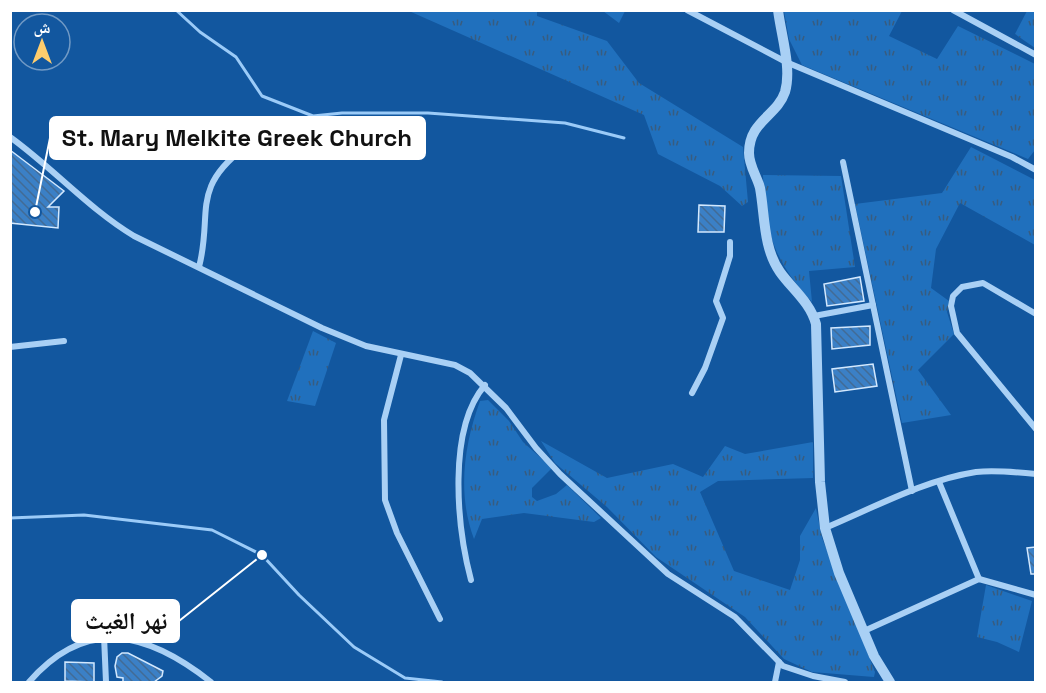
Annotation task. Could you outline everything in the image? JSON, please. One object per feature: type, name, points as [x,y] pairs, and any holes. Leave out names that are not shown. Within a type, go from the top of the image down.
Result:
[{"type":"street","points":[[687,10],[786,62],[1012,157],[1035,170]]},
{"type":"street","points":[[778,10],[786,62],[784,94],[756,129],[749,149],[749,159],[759,186],[764,222],[774,262],[814,316],[817,338],[820,482],[825,528],[839,573],[864,631],[890,682]]},
{"type":"street","points":[[953,10],[1035,55]]},
{"type":"street","points":[[10,136],[43,161],[113,224],[322,328],[401,355],[455,365],[485,385],[560,474],[668,574],[746,627],[779,662],[813,676],[845,682]]},
{"type":"street","points":[[199,267],[204,239],[207,193],[225,166],[244,148]]},
{"type":"street","points":[[843,162],[912,491]]},
{"type":"street","points":[[692,393],[705,368],[723,318],[716,301],[730,256],[730,242]]},
{"type":"street","points":[[1035,314],[982,283],[962,287],[953,296],[951,306],[957,333],[1035,429]]},
{"type":"street","points":[[814,316],[873,304]]},
{"type":"street","points":[[10,347],[64,341]]},
{"type":"street","points":[[401,355],[384,420],[382,472],[385,500],[397,533],[440,619]]},
{"type":"street","points":[[471,580],[462,541],[459,456],[470,409],[485,385]]},
{"type":"street","points":[[825,528],[912,491],[977,472],[1035,474]]},
{"type":"street","points":[[939,482],[979,579]]},
{"type":"street","points":[[864,631],[979,579],[1035,595]]},
{"type":"street","points":[[104,636],[106,682]]},
{"type":"street","points":[[29,682],[60,656],[88,641],[104,636],[136,640],[173,656],[211,682]]},
{"type":"street","points":[[776,682],[779,662]]},
{"type":"green space","points":[[409,11],[537,11],[537,16],[607,41],[639,83],[743,147],[748,202],[742,206],[720,186],[658,154],[644,115]]},
{"type":"green space","points":[[603,11],[625,11],[619,23]]},
{"type":"green space","points":[[784,11],[902,11],[889,36],[937,59],[958,26],[1035,64],[1035,150],[1028,159],[802,65],[789,39]]},
{"type":"green space","points":[[1027,11],[1035,11],[1035,48],[1015,34]]},
{"type":"green space","points":[[971,147],[1035,180],[1035,245],[960,203],[936,249],[931,288],[949,301],[947,312],[954,334],[918,370],[951,415],[902,423],[855,204],[942,193]]},
{"type":"green space","points":[[763,175],[841,176],[855,267],[809,271],[812,302],[788,272],[774,244],[766,213]]},
{"type":"green space","points":[[313,331],[336,343],[315,406],[287,401]]},
{"type":"green space","points":[[488,400],[509,421],[523,442],[552,468],[532,488],[532,497],[537,501],[556,494],[567,485],[601,518],[594,522],[524,513],[482,519],[474,539],[466,505],[465,470],[474,418],[480,401]]},
{"type":"green space","points":[[541,441],[607,478],[673,464],[703,477],[725,446],[745,454],[813,442],[813,478],[718,481],[700,492],[734,571],[790,590],[800,560],[800,536],[816,508],[822,538],[875,672],[874,677],[812,672],[784,659],[745,617],[656,557],[607,507],[555,463]]},
{"type":"green space","points":[[986,585],[1032,601],[1019,652],[997,642],[977,637]]},
{"type":"building","points":[[10,150],[64,191],[48,207],[59,207],[58,228],[10,223]]},
{"type":"building","points":[[699,205],[725,206],[724,232],[698,232]]},
{"type":"building","points":[[860,277],[864,301],[827,306],[824,284]]},
{"type":"building","points":[[870,326],[870,345],[832,349],[831,328]]},
{"type":"building","points":[[873,364],[877,386],[835,392],[832,369]]},
{"type":"building","points":[[1035,547],[1035,574],[1031,574],[1027,548]]},
{"type":"building","points":[[122,653],[128,653],[163,671],[162,676],[154,682],[123,682],[123,678],[117,677],[115,666],[117,657]]},
{"type":"building","points":[[65,662],[94,663],[94,682],[65,681]]},
{"type":"waterway","points":[[176,10],[200,32],[236,57],[262,96],[313,116],[342,113],[428,113],[565,123],[624,138]]},
{"type":"waterway","points":[[10,518],[84,515],[212,530],[262,555],[299,595],[354,647],[405,678],[442,682]]},
{"type":"place","name":"St. Mary Melkite Greek Church","points":[[35,212]]},
{"type":"place","name":"نهر الغيث","points":[[262,555]]}]
